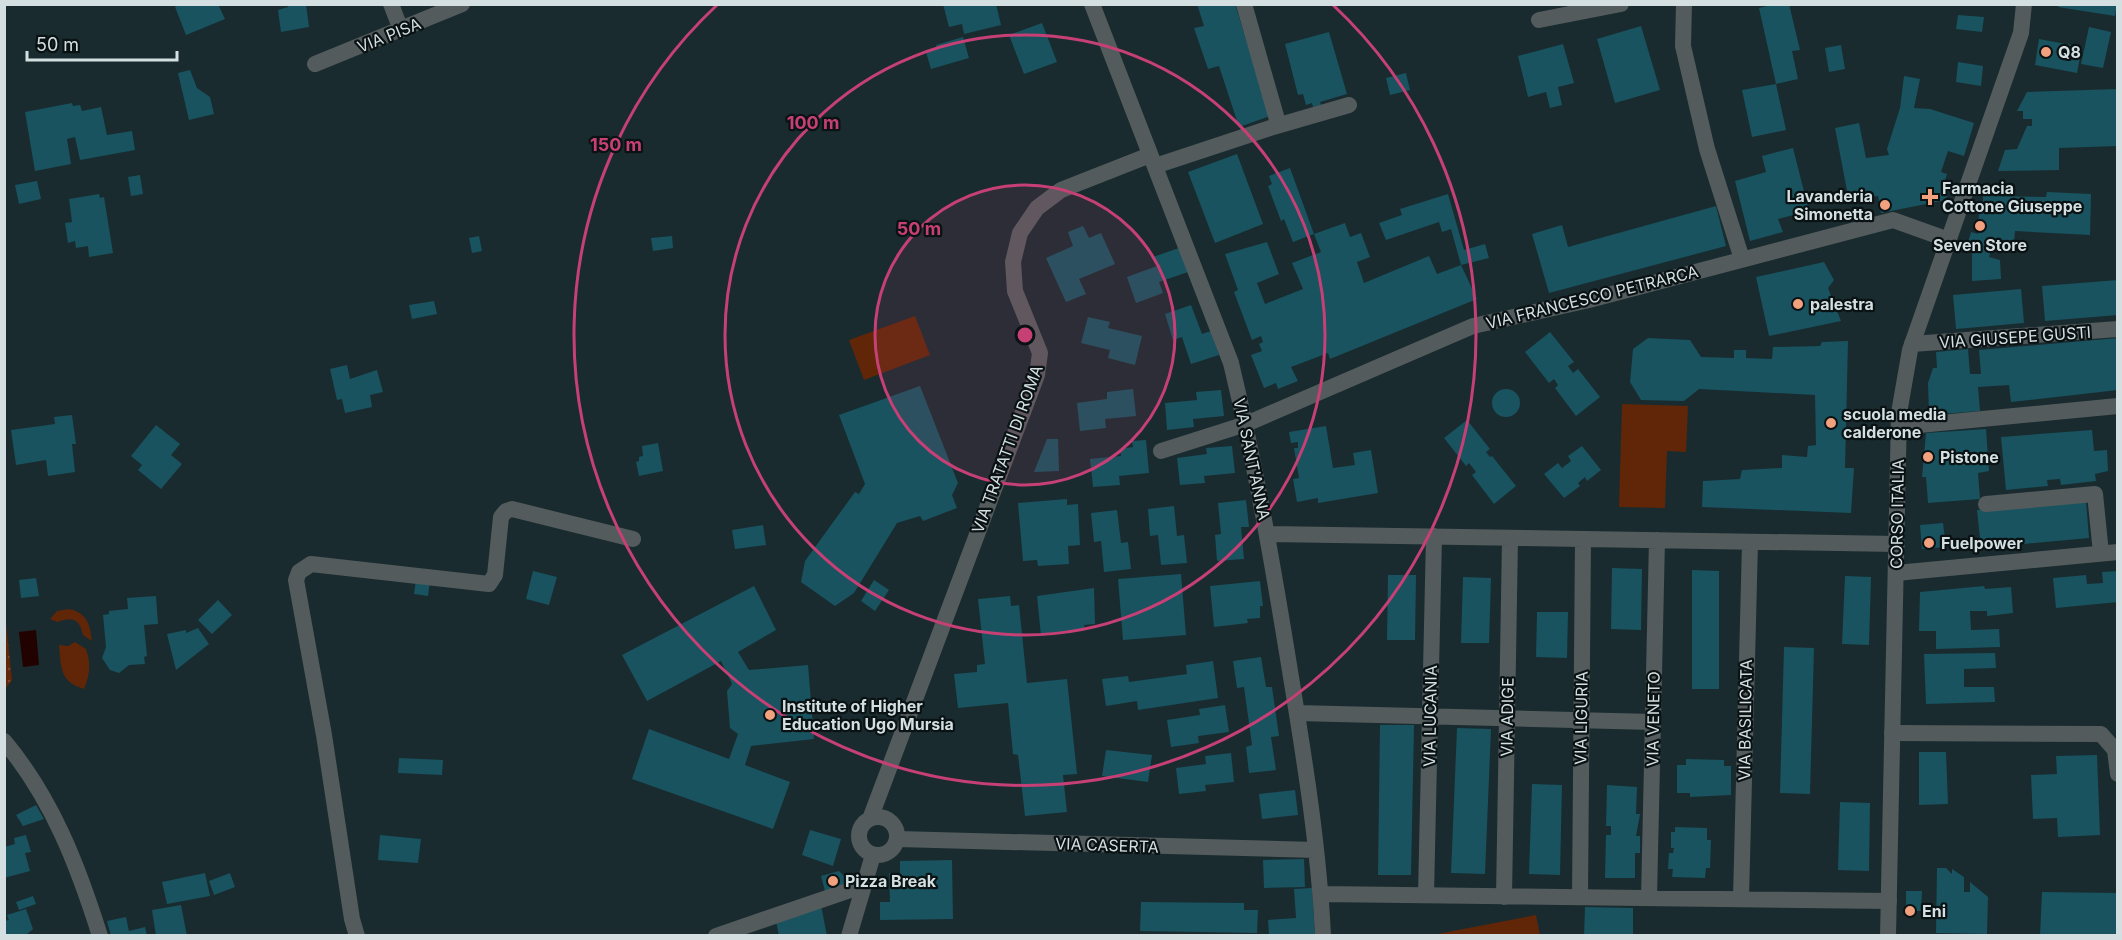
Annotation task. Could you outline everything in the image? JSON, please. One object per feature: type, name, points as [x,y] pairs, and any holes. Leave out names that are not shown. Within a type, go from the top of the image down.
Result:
[{"type":"street","points":[[391,4],[401,30]]},
{"type":"street","name":"VIA PISA","points":[[315,64],[462,4]]},
{"type":"street","name":"VIA SANT'ANNA","points":[[1092,4],[1231,363],[1246,424],[1267,534],[1297,712],[1316,850],[1323,936]]},
{"type":"street","points":[[1244,4],[1277,116],[1278,123],[1273,127]]},
{"type":"street","points":[[1539,20],[1621,4]]},
{"type":"street","points":[[1684,4],[1683,46],[1688,69],[1707,149],[1742,259]]},
{"type":"street","name":"CORSO ITALIA","points":[[1888,936],[1899,413],[1912,345],[2021,33],[2024,4]]},
{"type":"street","name":"VIA TRATATTI DI ROMA","points":[[872,814],[1037,375],[1040,352],[1015,291],[1013,262],[1020,233],[1037,208],[1060,190],[1152,161],[1349,105]]},
{"type":"street","name":"VIA FRANCESCO PETRARCA","points":[[1161,451],[1246,424],[1473,326],[1589,300],[1893,220],[1949,240]]},
{"type":"street","name":"VIA GIUSEPE GUSTI","points":[[1912,345],[2118,329]]},
{"type":"street","points":[[1899,427],[2118,406]]},
{"type":"street","points":[[1896,573],[2109,552],[2095,494],[1986,504]]},
{"type":"street","points":[[357,936],[352,919],[324,735],[300,614],[296,580],[299,572],[311,564],[489,584],[495,574],[501,517],[506,511],[512,509],[633,539]]},
{"type":"street","points":[[1267,534],[1897,544]]},
{"type":"street","name":"VIA LUCANIA","points":[[1426,895],[1434,536]]},
{"type":"street","name":"VIA ADIGE","points":[[1504,897],[1510,538]]},
{"type":"street","name":"VIA LIGURIA","points":[[1580,897],[1583,539]]},
{"type":"street","name":"VIA VENETO","points":[[1648,898],[1657,540]]},
{"type":"street","name":"VIA BASILICATA","points":[[1741,899],[1750,542]]},
{"type":"street","points":[[1297,712],[1653,722]]},
{"type":"street","points":[[1892,733],[2101,734],[2115,750],[2118,774]]},
{"type":"street","points":[[4,741],[43,797],[64,837],[100,936]]},
{"type":"street","points":[[872,814],[887,819],[896,827],[898,839],[892,851],[880,856],[863,849],[859,838],[861,827],[872,814]]},
{"type":"street","name":"VIA CASERTA","points":[[898,839],[1316,850]]},
{"type":"street","points":[[849,936],[873,855]]},
{"type":"street","points":[[716,936],[862,886]]},
{"type":"street","points":[[1321,894],[1889,901]]},
{"type":"shaded area","points":[[915,316],[930,355],[864,380],[849,340]]},
{"type":"shaded area","points":[[1622,404],[1688,406],[1686,452],[1667,451],[1665,508],[1619,507]]},
{"type":"shaded area","points":[[69,609],[84,616],[92,641],[83,635],[80,625],[74,620],[67,619],[57,622],[50,619],[57,611]]},
{"type":"shaded area","points":[[5,615],[12,680],[4,689]]},
{"type":"shaded area","points":[[36,630],[39,665],[23,667],[19,632]]},
{"type":"shaded area","points":[[75,642],[86,649],[89,659],[89,674],[84,689],[70,682],[61,667],[59,645],[68,646]]},
{"type":"shaded area","points":[[1536,915],[1540,935],[1432,935]]},
{"type":"building","points":[[181,4],[218,4],[225,19],[186,35],[175,7]]},
{"type":"building","points":[[288,4],[306,4],[309,27],[281,32],[278,10],[288,7]]},
{"type":"building","points":[[943,4],[996,4],[1001,25],[964,34],[962,24],[949,27]]},
{"type":"building","points":[[1197,4],[1235,4],[1270,116],[1239,127],[1219,66],[1208,69],[1194,28],[1204,26]]},
{"type":"building","points":[[1789,4],[1800,50],[1792,51],[1798,79],[1776,84],[1759,8]]},
{"type":"building","points":[[2059,4],[2117,4],[2115,16],[2058,7]]},
{"type":"building","points":[[1958,15],[1984,17],[1982,32],[1956,29]]},
{"type":"building","points":[[1042,23],[1057,62],[1024,74],[1009,35]]},
{"type":"building","points":[[1641,26],[1660,90],[1615,103],[1597,39]]},
{"type":"building","points":[[2089,27],[2111,32],[2103,68],[2081,64]]},
{"type":"building","points":[[1329,32],[1347,94],[1320,102],[1321,105],[1313,107],[1312,103],[1306,105],[1303,94],[1298,95],[1285,44]]},
{"type":"building","points":[[963,37],[969,58],[931,69],[926,52],[937,49],[936,45]]},
{"type":"building","points":[[2039,39],[2082,47],[2077,73],[2035,65]]},
{"type":"building","points":[[1563,44],[1574,83],[1558,87],[1562,105],[1550,108],[1546,92],[1528,97],[1518,56]]},
{"type":"building","points":[[1841,45],[1845,69],[1829,72],[1825,48]]},
{"type":"building","points":[[1958,62],[1983,66],[1981,86],[1956,82]]},
{"type":"building","points":[[190,70],[197,88],[210,97],[214,114],[189,120],[178,73]]},
{"type":"building","points":[[1406,73],[1410,90],[1390,95],[1386,78]]},
{"type":"building","points":[[1904,76],[1920,79],[1914,108],[1930,109],[1974,123],[1964,156],[1948,151],[1941,172],[1947,174],[1944,184],[1949,188],[1946,200],[1881,213],[1878,196],[1849,201],[1835,128],[1859,123],[1866,158],[1889,155],[1887,149],[1900,108]]},
{"type":"building","points":[[1776,84],[1786,130],[1752,137],[1742,90]]},
{"type":"building","points":[[2118,89],[2118,146],[2059,148],[2059,170],[1998,171],[2005,150],[2017,149],[2027,126],[2032,126],[2032,119],[2023,119],[2023,111],[2017,111],[2027,92]]},
{"type":"building","points":[[72,103],[73,106],[80,105],[82,111],[101,107],[107,135],[132,131],[135,150],[80,160],[75,137],[67,139],[71,164],[35,171],[25,112]]},
{"type":"building","points":[[1793,148],[1809,211],[1778,219],[1783,232],[1750,241],[1735,181],[1766,172],[1762,156]]},
{"type":"building","points":[[1237,154],[1263,224],[1215,243],[1188,172]]},
{"type":"building","points":[[1290,168],[1314,234],[1293,242],[1284,219],[1281,221],[1268,186],[1272,184],[1269,176]]},
{"type":"building","points":[[140,175],[143,194],[131,196],[128,177]]},
{"type":"building","points":[[37,181],[41,199],[19,204],[15,185]]},
{"type":"building","points":[[2047,192],[2091,194],[2090,235],[2015,231],[2014,241],[1995,239],[1989,257],[2000,260],[2001,279],[1972,281],[1972,252],[1966,250],[1971,232],[1978,234],[1979,209],[1983,209],[1983,196],[2046,197]]},
{"type":"building","points":[[99,194],[100,198],[104,197],[113,253],[89,257],[88,246],[76,248],[75,241],[68,243],[65,223],[72,222],[69,199]]},
{"type":"building","points":[[1448,194],[1464,250],[1485,244],[1489,258],[1461,265],[1451,229],[1442,232],[1439,222],[1386,240],[1379,223],[1402,215],[1400,209]]},
{"type":"building","points":[[1716,206],[1726,246],[1549,293],[1532,234],[1562,225],[1568,247]]},
{"type":"building","points":[[1345,223],[1350,237],[1361,233],[1370,257],[1357,262],[1364,283],[1429,256],[1437,274],[1461,265],[1477,299],[1330,359],[1328,353],[1291,367],[1298,381],[1278,389],[1276,383],[1264,388],[1251,355],[1262,351],[1259,344],[1263,342],[1261,336],[1252,340],[1234,292],[1238,290],[1225,254],[1267,242],[1279,274],[1257,283],[1265,304],[1303,289],[1292,263],[1321,252],[1314,234]]},
{"type":"building","points":[[1083,226],[1089,238],[1101,233],[1115,264],[1079,279],[1086,294],[1066,302],[1046,258],[1073,246],[1068,232]]},
{"type":"building","points":[[479,236],[482,251],[472,253],[469,238]]},
{"type":"building","points":[[672,236],[673,248],[653,251],[651,238]]},
{"type":"building","points":[[1179,248],[1188,272],[1159,282],[1163,293],[1136,303],[1127,277],[1157,266],[1153,257]]},
{"type":"building","name":"palestra","points":[[1824,262],[1834,280],[1828,288],[1841,321],[1769,336],[1756,277]]},
{"type":"building","points":[[2118,280],[2118,315],[2045,321],[2042,286]]},
{"type":"building","points":[[2021,289],[2024,323],[1956,329],[1953,295]]},
{"type":"building","points":[[434,301],[437,314],[412,319],[409,305]]},
{"type":"building","points":[[1191,305],[1202,334],[1211,331],[1219,355],[1191,364],[1182,337],[1173,340],[1165,314]]},
{"type":"building","points":[[1088,317],[1110,322],[1108,328],[1142,336],[1135,365],[1108,358],[1110,350],[1081,343]]},
{"type":"building","points":[[1550,332],[1574,362],[1568,366],[1573,373],[1578,369],[1600,397],[1576,416],[1555,388],[1558,385],[1554,379],[1549,383],[1525,352]]},
{"type":"building","name":"scuola media calderone","points":[[1648,338],[1690,340],[1701,357],[1734,358],[1734,350],[1746,350],[1746,358],[1772,359],[1773,347],[1820,346],[1822,342],[1848,341],[1845,468],[1854,468],[1851,513],[1702,507],[1703,481],[1740,479],[1742,470],[1782,468],[1782,455],[1807,457],[1808,446],[1816,445],[1815,395],[1699,389],[1684,401],[1641,400],[1630,382],[1633,349]]},
{"type":"building","points":[[2118,338],[2118,390],[2011,402],[2009,385],[1978,387],[1980,411],[1929,415],[1928,383],[1933,368],[1937,368],[1936,352],[1968,349],[1970,374],[1981,374],[1979,350]]},
{"type":"building","points":[[347,365],[350,379],[377,370],[383,392],[370,395],[372,407],[345,413],[342,399],[337,400],[330,369]]},
{"type":"building","points":[[920,386],[958,483],[952,495],[957,508],[923,521],[920,516],[897,523],[854,593],[835,606],[801,582],[805,561],[855,492],[859,494],[865,484],[839,415]]},
{"type":"building","points":[[1133,389],[1136,416],[1105,419],[1106,428],[1080,431],[1077,403],[1107,399],[1107,392]]},
{"type":"building","points":[[1506,389],[1516,393],[1520,403],[1516,413],[1506,417],[1496,413],[1492,403],[1496,393]]},
{"type":"building","points":[[1221,390],[1224,416],[1193,419],[1194,427],[1167,430],[1165,403],[1197,400],[1196,392]]},
{"type":"building","points":[[72,415],[76,444],[72,444],[75,472],[48,476],[46,460],[16,465],[11,430],[55,424],[54,417]]},
{"type":"building","points":[[1467,420],[1490,449],[1486,452],[1490,457],[1492,456],[1516,486],[1494,504],[1472,475],[1476,472],[1469,463],[1466,466],[1444,438]]},
{"type":"building","points":[[156,425],[180,444],[171,455],[182,464],[161,489],[138,470],[142,465],[131,456]]},
{"type":"building","points":[[1326,426],[1333,468],[1355,465],[1353,453],[1371,450],[1378,493],[1318,503],[1318,498],[1297,502],[1293,479],[1299,478],[1294,448],[1298,448],[1298,442],[1291,443],[1289,432]]},
{"type":"building","points":[[1986,429],[1989,471],[1978,473],[1980,499],[1928,503],[1926,477],[1922,477],[1926,433]]},
{"type":"building","points":[[2092,430],[2094,451],[2107,450],[2108,471],[2095,474],[2096,481],[2061,485],[2060,479],[2047,480],[2048,486],[2006,490],[2001,437]]},
{"type":"building","points":[[1047,439],[1058,439],[1059,471],[1034,472]]},
{"type":"building","points":[[1146,440],[1149,473],[1119,476],[1120,485],[1093,487],[1090,459],[1121,456],[1120,449],[1133,447],[1132,441]]},
{"type":"building","points":[[658,443],[663,471],[639,476],[636,462],[639,461],[639,457],[643,456],[642,446]]},
{"type":"building","points":[[1232,446],[1235,473],[1204,476],[1205,483],[1180,485],[1177,458],[1207,454],[1206,448]]},
{"type":"building","points":[[1582,446],[1601,470],[1587,481],[1585,477],[1578,483],[1580,486],[1564,498],[1544,474],[1558,463],[1562,468],[1571,461],[1568,456]]},
{"type":"building","points":[[1067,499],[1067,505],[1078,504],[1080,545],[1068,546],[1069,564],[1038,566],[1037,560],[1023,561],[1018,503]]},
{"type":"building","points":[[1246,500],[1249,527],[1241,527],[1244,559],[1217,561],[1215,535],[1221,534],[1218,503]]},
{"type":"building","points":[[2086,501],[2089,538],[1981,548],[1977,510]]},
{"type":"building","points":[[1174,506],[1177,536],[1184,535],[1187,563],[1161,565],[1158,535],[1150,536],[1148,509]]},
{"type":"building","points":[[1117,510],[1121,543],[1128,542],[1131,569],[1104,572],[1101,541],[1094,542],[1091,513]]},
{"type":"building","points":[[1943,523],[1946,547],[1922,549],[1920,525]]},
{"type":"building","points":[[763,525],[766,545],[735,549],[732,530]]},
{"type":"building","points":[[1612,568],[1642,569],[1641,630],[1611,629]]},
{"type":"building","points":[[1692,570],[1719,571],[1719,689],[1692,689]]},
{"type":"building","points":[[533,571],[557,577],[549,605],[526,599]]},
{"type":"building","points":[[2118,571],[2118,602],[2056,608],[2053,578],[2086,575],[2087,584],[2103,583],[2102,572]]},
{"type":"building","points":[[1181,574],[1186,635],[1123,640],[1118,579]]},
{"type":"building","points":[[1388,575],[1416,575],[1415,640],[1387,640]]},
{"type":"building","points":[[1845,576],[1871,577],[1869,645],[1842,644]]},
{"type":"building","points":[[1463,577],[1491,578],[1489,643],[1461,643]]},
{"type":"building","points":[[36,578],[39,596],[21,598],[19,580]]},
{"type":"building","points":[[416,579],[430,581],[428,596],[414,594]]},
{"type":"building","points":[[874,580],[889,590],[875,611],[861,601]]},
{"type":"building","points":[[1260,581],[1263,606],[1260,606],[1260,618],[1247,619],[1248,623],[1214,627],[1210,586]]},
{"type":"building","name":"Institute of Higher Education Ugo Mursia","points":[[754,586],[776,630],[738,652],[749,670],[808,665],[814,739],[751,746],[745,765],[790,782],[773,829],[632,779],[649,729],[729,759],[738,734],[730,728],[727,691],[732,684],[721,661],[647,701],[622,655]]},
{"type":"building","points":[[1984,586],[1985,589],[2011,587],[2013,613],[1987,616],[1987,611],[1970,611],[1971,630],[1999,629],[2000,647],[1936,649],[1936,631],[1919,631],[1920,592]]},
{"type":"building","points":[[1094,588],[1095,624],[1084,625],[1085,629],[1041,636],[1037,596]]},
{"type":"building","points":[[156,596],[158,624],[144,625],[147,656],[144,657],[145,664],[129,665],[119,673],[110,670],[102,658],[106,647],[103,615],[109,614],[109,611],[128,609],[127,598]]},
{"type":"building","points":[[1010,596],[1011,606],[1019,605],[1027,683],[1067,679],[1077,774],[1063,775],[1067,812],[1025,816],[1018,755],[1013,754],[1008,703],[958,708],[954,674],[977,672],[977,665],[985,664],[978,599]]},
{"type":"building","points":[[218,600],[232,615],[212,634],[198,620]]},
{"type":"building","points":[[1537,612],[1568,612],[1567,658],[1536,657]]},
{"type":"building","points":[[198,628],[209,644],[176,670],[167,634],[186,630],[186,633]]},
{"type":"building","points":[[1784,647],[1814,648],[1810,794],[1780,793]]},
{"type":"building","points":[[1995,653],[1996,668],[1964,669],[1964,687],[1994,687],[1995,702],[1926,704],[1924,654]]},
{"type":"building","points":[[1261,657],[1266,687],[1272,687],[1279,736],[1271,737],[1276,770],[1249,773],[1246,747],[1252,745],[1244,687],[1237,688],[1233,661]]},
{"type":"building","points":[[1213,661],[1218,698],[1138,710],[1137,701],[1106,706],[1102,679],[1128,676],[1129,682],[1187,674],[1186,665]]},
{"type":"building","points":[[1225,705],[1229,732],[1198,736],[1199,743],[1171,747],[1167,720],[1200,715],[1199,709]]},
{"type":"building","points":[[1380,725],[1414,725],[1411,875],[1378,875]]},
{"type":"building","points":[[1457,728],[1491,729],[1485,874],[1451,873]]},
{"type":"building","points":[[1106,750],[1152,755],[1148,782],[1102,776]]},
{"type":"building","points":[[1919,752],[1946,752],[1948,804],[1919,805]]},
{"type":"building","points":[[1231,753],[1234,782],[1205,785],[1206,791],[1179,794],[1176,768],[1206,764],[1205,756]]},
{"type":"building","points":[[2097,755],[2100,835],[2058,837],[2057,818],[2033,819],[2031,775],[2057,774],[2056,756]]},
{"type":"building","points":[[399,758],[443,760],[442,775],[398,773]]},
{"type":"building","points":[[1686,759],[1724,760],[1724,766],[1731,766],[1731,795],[1690,797],[1690,793],[1677,793],[1677,765],[1686,765]]},
{"type":"building","points":[[1532,784],[1562,785],[1560,875],[1529,874]]},
{"type":"building","points":[[1607,785],[1637,787],[1636,814],[1640,814],[1636,836],[1640,836],[1640,853],[1635,853],[1635,878],[1605,878],[1606,835],[1611,835],[1611,826],[1606,826]]},
{"type":"building","points":[[1295,790],[1298,815],[1262,819],[1259,794]]},
{"type":"building","points":[[1840,802],[1870,803],[1869,871],[1838,870]]},
{"type":"building","points":[[36,805],[44,819],[23,826],[16,815]]},
{"type":"building","points":[[1675,827],[1707,828],[1707,840],[1711,840],[1710,868],[1706,868],[1705,878],[1672,877],[1673,869],[1668,869],[1669,853],[1673,853],[1674,848],[1671,848],[1671,832],[1675,832]]},
{"type":"building","points":[[810,830],[841,839],[833,866],[802,855]]},
{"type":"building","points":[[26,835],[31,852],[25,853],[30,871],[4,878],[4,847],[15,844],[14,838]]},
{"type":"building","points":[[380,835],[421,839],[418,863],[378,860]]},
{"type":"building","points":[[1304,859],[1305,887],[1264,888],[1263,860]]},
{"type":"building","points":[[952,860],[953,919],[880,920],[880,902],[890,902],[889,873],[900,873],[900,861]]},
{"type":"building","points":[[1937,868],[1946,868],[1952,874],[1952,869],[1964,877],[1964,892],[1970,892],[1970,882],[1988,897],[1987,934],[1936,933]]},
{"type":"building","points":[[839,871],[850,882],[825,891],[821,876]]},
{"type":"building","points":[[205,873],[210,896],[167,904],[162,882]]},
{"type":"building","points":[[230,873],[235,887],[214,895],[209,881]]},
{"type":"building","points":[[1312,888],[1315,936],[1269,935],[1268,920],[1296,918],[1294,889]]},
{"type":"building","points":[[1906,891],[1922,891],[1921,911],[1906,911]]},
{"type":"building","points":[[2042,892],[2118,893],[2118,936],[2040,936]]},
{"type":"building","points":[[33,896],[36,904],[19,910],[16,902]]},
{"type":"building","points":[[1141,902],[1244,903],[1244,910],[1258,910],[1257,933],[1140,931]]},
{"type":"building","points":[[181,905],[187,936],[156,936],[152,910]]},
{"type":"building","points":[[821,905],[827,936],[779,936],[776,921]]},
{"type":"building","points":[[1585,907],[1633,908],[1633,936],[1584,936]]},
{"type":"building","points":[[26,909],[33,929],[25,936],[4,936],[4,921],[9,920],[7,915]]},
{"type":"building","points":[[126,917],[129,931],[145,927],[147,936],[111,936],[107,921]]},
{"type":"place","name":"Q8","points":[[2046,52]]},
{"type":"place","name":"Farmacia Cottone Giuseppe","points":[[1930,197]]},
{"type":"place","name":"Lavanderia Simonetta","points":[[1885,205]]},
{"type":"place","name":"Seven Store","points":[[1980,226]]},
{"type":"place","name":"palestra","points":[[1798,304]]},
{"type":"place","name":"scuola media calderone","points":[[1831,423]]},
{"type":"place","name":"Pistone","points":[[1928,457]]},
{"type":"place","name":"Fuelpower","points":[[1929,543]]},
{"type":"place","name":"Institute of Higher Education Ugo Mursia","points":[[770,715]]},
{"type":"place","name":"Pizza Break","points":[[833,881]]},
{"type":"place","name":"Eni","points":[[1910,911]]}]
